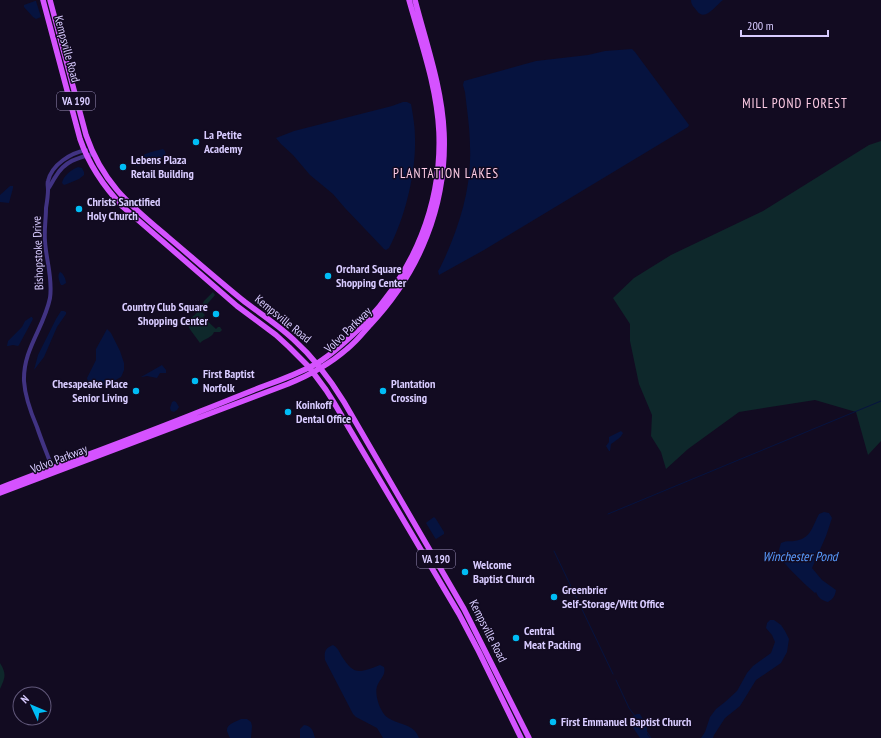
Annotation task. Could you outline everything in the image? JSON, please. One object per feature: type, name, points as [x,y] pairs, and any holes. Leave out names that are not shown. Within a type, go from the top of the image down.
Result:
[{"type":"main road","name":"Kempsville Road","points":[[43,0],[75,123],[85,153],[102,183],[123,207],[237,306],[296,353],[314,373],[334,401],[470,632],[521,738]]},
{"type":"main road","name":"Kempsville Road","points":[[50,0],[82,125],[102,171],[129,203],[217,279],[282,330],[321,368],[342,399],[464,608],[529,738]]},
{"type":"main road","name":"Volvo Parkway","points":[[0,493],[309,367],[351,337],[369,319],[390,294],[405,271],[423,232],[435,191],[438,170],[438,120],[432,84],[409,0]]},
{"type":"main road","name":"Volvo Parkway","points":[[0,488],[54,470],[281,387],[314,373],[354,343],[383,311],[409,274],[422,248],[436,208],[443,165],[444,138],[442,111],[437,82],[415,0]]},
{"type":"street","name":"Bishopstoke Drive","points":[[54,470],[33,417],[26,394],[24,380],[27,355],[46,312],[50,297],[51,283],[45,241],[48,182],[58,164],[72,155],[92,151]]},
{"type":"green space","points":[[881,141],[881,441],[868,455],[856,412],[815,400],[739,412],[688,449],[666,469],[661,452],[651,436],[652,415],[639,384],[630,341],[630,324],[613,298],[634,278],[671,255],[763,211],[869,145]]},
{"type":"green space","points":[[213,292],[215,295],[203,309],[202,312],[205,315],[203,317],[216,329],[220,327],[222,330],[220,332],[214,332],[212,336],[200,343],[189,328],[188,323],[190,319],[199,311],[204,301]]},
{"type":"green space","points":[[0,663],[4,670],[4,676],[0,689]]},
{"type":"water","points":[[691,0],[723,0],[710,12],[703,15],[700,14],[692,5]]},
{"type":"water","points":[[35,1],[41,17],[36,19],[24,7],[24,5]]},
{"type":"water","points":[[632,49],[689,125],[688,127],[484,250],[439,275],[438,271],[447,254],[458,225],[469,178],[470,140],[463,85],[464,81],[536,61],[588,55],[605,51]]},
{"type":"water","points":[[403,102],[411,104],[415,138],[414,166],[405,209],[395,236],[389,248],[386,250],[333,194],[310,175],[276,138],[294,131]]},
{"type":"water","points":[[163,149],[166,156],[164,158],[136,166],[139,158],[142,156],[150,152]]},
{"type":"water","points":[[78,167],[82,168],[84,175],[79,179],[64,185],[62,183],[66,176]]},
{"type":"water","points":[[10,186],[13,186],[13,188],[9,203],[0,202],[0,195]]},
{"type":"water","points":[[60,272],[66,283],[63,285],[61,285],[59,280]]},
{"type":"water","points":[[61,311],[66,312],[66,314],[57,327],[44,357],[34,370],[38,355]]},
{"type":"water","points":[[31,317],[33,319],[19,345],[7,346],[8,341],[22,327],[25,321]]},
{"type":"water","points":[[107,329],[111,333],[120,351],[124,363],[124,370],[121,377],[97,388],[88,382],[87,378],[96,360],[96,349]]},
{"type":"water","points":[[162,365],[166,370],[166,373],[160,373],[157,378],[147,376],[141,377]]},
{"type":"water","points":[[174,401],[179,407],[174,412],[171,411],[170,408],[172,402]]},
{"type":"water","points":[[621,431],[623,433],[622,435],[611,444],[609,451],[606,446],[609,442],[609,437]]},
{"type":"water","name":"Winchester Pond","points":[[824,512],[829,513],[832,518],[812,568],[822,580],[836,590],[834,597],[828,602],[821,599],[816,592],[815,593],[785,564],[779,555],[781,543],[804,538],[810,532],[819,514]]},
{"type":"water","points":[[434,517],[444,532],[444,534],[436,539],[426,523]]},
{"type":"water","points":[[770,620],[774,620],[781,625],[789,639],[787,652],[781,663],[756,680],[740,706],[725,718],[713,738],[701,738],[705,732],[710,717],[716,709],[737,691],[747,673],[753,666],[771,653],[775,642],[772,635],[766,628],[767,623]]},
{"type":"water","points":[[333,645],[338,649],[346,662],[354,670],[362,671],[380,665],[384,667],[384,674],[376,690],[381,708],[385,716],[412,728],[419,738],[383,738],[377,728],[353,714],[325,660],[328,647]]},
{"type":"water","points":[[640,714],[647,726],[647,734],[650,738],[640,738],[632,726],[631,717]]},
{"type":"water","points":[[241,719],[247,719],[251,722],[251,738],[230,738],[227,731],[228,727]]},
{"type":"water","points":[[304,725],[313,731],[315,738],[300,738],[300,729]]},
{"type":"waterway","points":[[608,514],[881,401]]},
{"type":"waterway","points":[[554,551],[613,674]]},
{"type":"waterway","points":[[616,680],[629,708],[635,716]]},
{"type":"waterway","points":[[647,732],[651,738]]},
{"type":"place","name":"La Petite Academy","points":[[196,142]]},
{"type":"place","name":"Lebens Plaza Retail Building","points":[[123,167]]},
{"type":"place","name":"Christs Sanctified Holy Church","points":[[79,209]]},
{"type":"place","name":"Orchard Square Shopping Center","points":[[328,276]]},
{"type":"place","name":"Country Club Square Shopping Center","points":[[216,314]]},
{"type":"place","name":"First Baptist Norfolk","points":[[195,381]]},
{"type":"place","name":"Chesapeake Place Senior Living","points":[[136,391]]},
{"type":"place","name":"Plantation Crossing","points":[[383,391]]},
{"type":"place","name":"Koinkoff Dental Office","points":[[288,412]]},
{"type":"place","name":"Welcome Baptist Church","points":[[465,572]]},
{"type":"place","name":"Greenbrier Self-Storage/Witt Office","points":[[554,597]]},
{"type":"place","name":"Central Meat Packing","points":[[516,638]]},
{"type":"place","name":"First Emmanuel Baptist Church","points":[[553,722]]},
{"type":"district","name":"MILL POND FOREST","points":[[795,103]]},
{"type":"district","name":"PLANTATION LAKES","points":[[446,173]]}]
